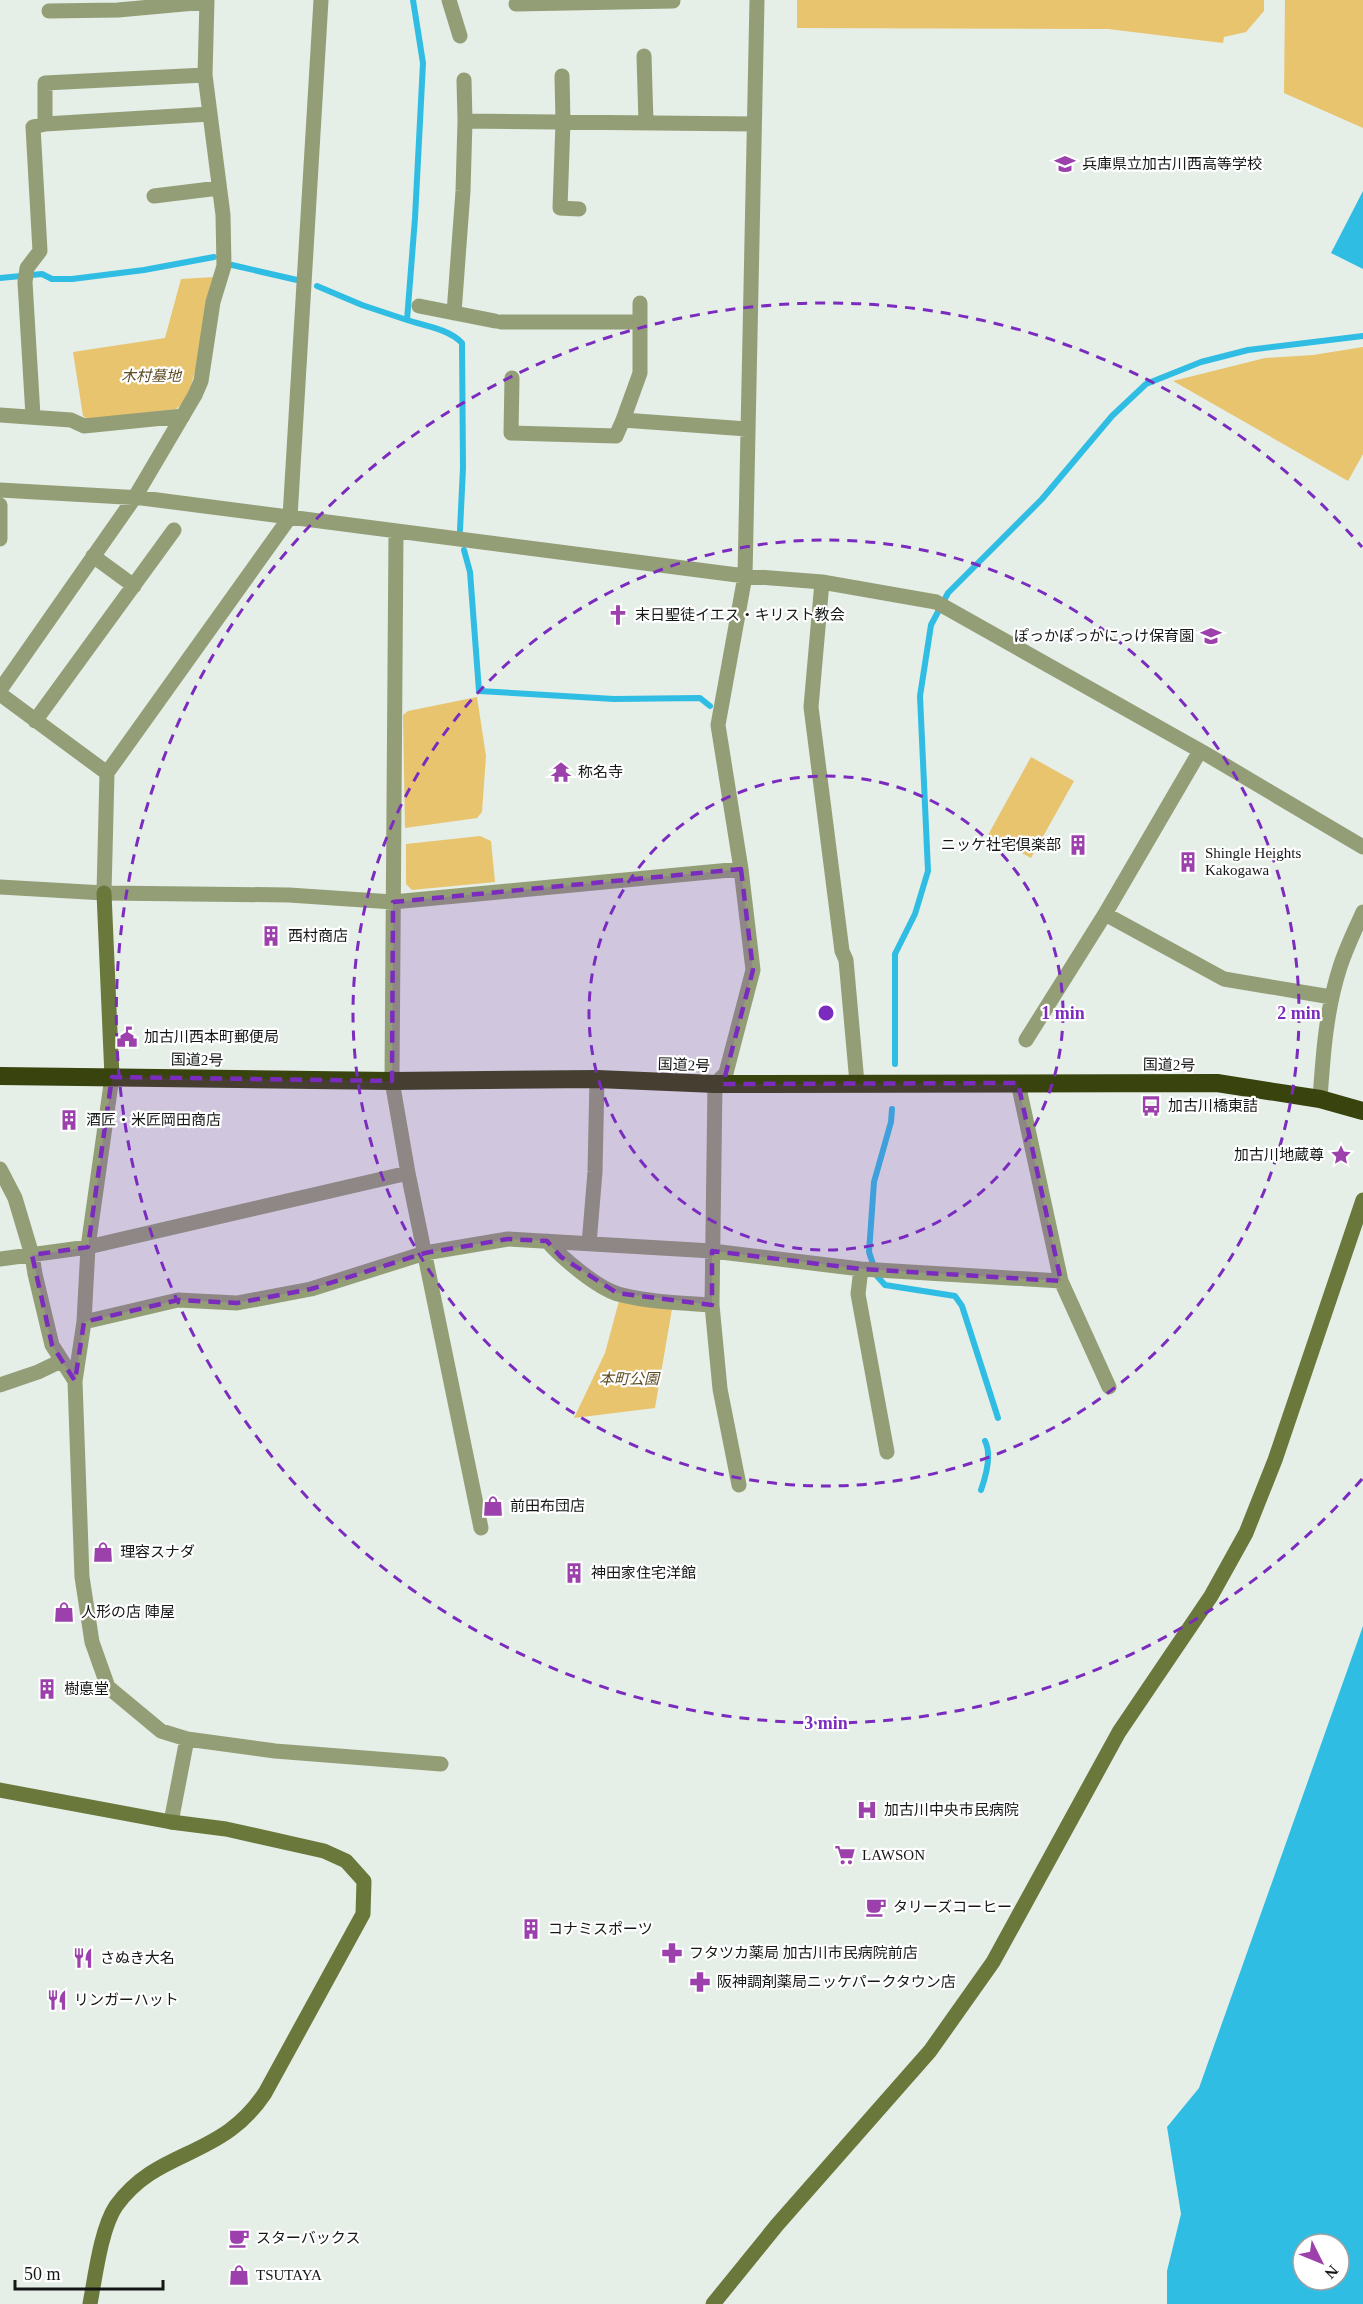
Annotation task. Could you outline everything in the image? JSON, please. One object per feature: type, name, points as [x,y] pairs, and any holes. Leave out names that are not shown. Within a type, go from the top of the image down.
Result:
[{"type":"highway","name":"国道2号","points":[[0,1076],[392,1081],[597,1079],[715,1084],[1217,1083],[1320,1099],[1363,1111]]},
{"type":"street","points":[[321,0],[290,517],[107,773],[104,893],[112,1077],[88,1246],[84,1322],[75,1381],[82,1577],[95,1653],[108,1687],[161,1731],[187,1739],[275,1751],[441,1764]]},
{"type":"street","points":[[449,0],[460,36]]},
{"type":"street","points":[[739,1485],[720,1389],[712,1305],[715,1084],[726,1073],[753,970],[741,869],[718,725],[746,576],[747,429],[757,0]]},
{"type":"street","points":[[49,11],[118,10],[206,1],[205,75],[223,215],[224,266],[213,302],[201,381],[135,497],[0,692],[35,722],[107,773]]},
{"type":"street","points":[[516,4],[673,1]]},
{"type":"street","points":[[644,56],[646,123]]},
{"type":"street","points":[[45,124],[45,83],[205,75]]},
{"type":"street","points":[[562,76],[560,208],[579,209]]},
{"type":"street","points":[[454,312],[463,191],[464,80]]},
{"type":"street","points":[[33,416],[25,282],[27,268],[40,251],[33,127],[45,124],[210,114]]},
{"type":"street","points":[[465,121],[754,124]]},
{"type":"street","points":[[154,196],[219,188]]},
{"type":"street","points":[[512,378],[511,433],[616,436],[640,373],[640,303]]},
{"type":"street","points":[[419,306],[498,321],[520,328],[640,322]]},
{"type":"street","points":[[0,415],[71,420],[84,426],[183,416]]},
{"type":"street","points":[[623,420],[747,429]]},
{"type":"street","points":[[0,489],[135,497],[746,576],[822,582],[940,605],[1200,751],[1363,848]]},
{"type":"street","points":[[0,505],[2,531],[0,539]]},
{"type":"street","points":[[35,722],[174,530]]},
{"type":"street","points":[[396,532],[392,1081],[408,1173],[481,1528]]},
{"type":"street","points":[[93,556],[134,586]]},
{"type":"street","points":[[822,582],[811,707],[842,951],[846,956],[857,1083]]},
{"type":"street","points":[[1026,1040],[1105,914],[1200,751]]},
{"type":"street","points":[[0,887],[104,893],[289,895],[393,902],[741,869]]},
{"type":"street","points":[[1320,1099],[1324,1045],[1331,997],[1340,966],[1363,912]]},
{"type":"street","points":[[1105,914],[1224,979],[1331,997]]},
{"type":"street","points":[[589,1244],[595,1172],[597,1079]]},
{"type":"street","points":[[1018,1083],[1061,1281],[1109,1387]]},
{"type":"street","points":[[0,1169],[15,1198],[32,1255],[34,1274],[52,1345],[75,1381]]},
{"type":"street","points":[[0,1259],[88,1246],[408,1173]]},
{"type":"street","points":[[713,2304],[777,2225],[930,2051],[993,1962],[1119,1732],[1210,1596],[1246,1533],[1275,1460],[1363,1200]]},
{"type":"street","points":[[84,1322],[178,1300],[237,1303],[311,1289],[425,1253],[508,1239],[712,1251],[861,1269],[1061,1281]]},
{"type":"street","points":[[547,1241],[561,1257],[617,1293],[676,1303],[712,1305]]},
{"type":"street","points":[[861,1269],[858,1294],[887,1452]]},
{"type":"street","points":[[0,1385],[38,1372],[61,1361]]},
{"type":"street","points":[[171,1822],[187,1739]]},
{"type":"street","points":[[0,1790],[171,1822],[226,1829],[324,1851],[346,1861],[364,1881],[363,1914],[271,2083],[252,2112],[229,2131],[144,2176],[115,2208],[100,2247],[90,2304]]},
{"type":"highlighted area","points":[[741,869],[753,970],[723,1084],[1018,1083],[1061,1281],[861,1269],[712,1251],[712,1305],[617,1293],[561,1257],[547,1241],[508,1239],[425,1253],[311,1289],[237,1303],[178,1300],[84,1322],[75,1381],[52,1345],[32,1255],[88,1247],[112,1077],[392,1081],[393,902]]},
{"type":"green space","points":[[797,0],[1264,0],[1264,11],[1246,32],[1224,37],[1223,43],[1108,29],[797,28]]},
{"type":"green space","points":[[1285,0],[1363,0],[1363,128],[1284,93]]},
{"type":"green space","name":"木村墓地","points":[[214,277],[199,358],[187,399],[176,409],[88,420],[83,416],[73,352],[165,338],[181,279]]},
{"type":"green space","points":[[1363,347],[1363,454],[1348,481],[1173,381],[1265,358],[1313,355]]},
{"type":"green space","points":[[477,697],[486,756],[482,812],[477,818],[405,828],[403,715],[408,711]]},
{"type":"green space","points":[[1031,757],[1074,781],[1031,858],[988,835]]},
{"type":"green space","points":[[480,836],[491,841],[495,882],[412,890],[406,884],[406,844]]},
{"type":"green space","name":"本町公園","points":[[619,1301],[672,1309],[655,1408],[574,1418],[605,1353]]},
{"type":"water","points":[[1363,191],[1363,269],[1331,253]]},
{"type":"water","points":[[1363,1626],[1363,2304],[1167,2304],[1167,2271],[1181,2214],[1167,2127],[1199,2088]]},
{"type":"waterway","points":[[413,0],[423,63],[407,320],[444,331],[462,343],[463,468],[460,530]]},
{"type":"waterway","points":[[0,278],[42,274],[52,279],[72,279],[144,270],[214,257]]},
{"type":"waterway","points":[[232,265],[297,280]]},
{"type":"waterway","points":[[317,286],[362,305],[407,320]]},
{"type":"waterway","points":[[895,1064],[895,954],[915,914],[928,871],[920,696],[931,625],[948,593],[1042,499],[1112,416],[1146,384],[1201,362],[1248,350],[1363,336]]},
{"type":"waterway","points":[[464,550],[470,572],[479,691],[614,699],[700,698],[710,706]]},
{"type":"waterway","points":[[892,1109],[891,1122],[874,1182],[869,1252],[877,1276],[885,1285],[955,1296],[962,1306],[998,1418]]},
{"type":"waterway","points":[[981,1490],[988,1459],[985,1441]]},
{"type":"place","name":"兵庫県立加古川西高等学校","points":[[1065,164]]},
{"type":"place","name":"末日聖徒イエス・キリスト教会","points":[[618,615]]},
{"type":"place","name":"ぽっかぽっかにっけ保育園","points":[[1211,636]]},
{"type":"place","name":"称名寺","points":[[561,772]]},
{"type":"place","name":"ニッケ社宅倶楽部","points":[[1078,845]]},
{"type":"place","name":"Shingle Heights Kakogawa","points":[[1188,862]]},
{"type":"place","name":"西村商店","points":[[271,936]]},
{"type":"place","name":"加古川西本町郵便局","points":[[127,1037]]},
{"type":"place","name":"加古川橋東詰","points":[[1151,1106]]},
{"type":"place","name":"酒匠・米匠岡田商店","points":[[69,1120]]},
{"type":"place","name":"加古川地蔵尊","points":[[1341,1155]]},
{"type":"place","name":"前田布団店","points":[[493,1506]]},
{"type":"place","name":"理容スナダ","points":[[103,1552]]},
{"type":"place","name":"神田家住宅洋館","points":[[574,1573]]},
{"type":"place","name":"人形の店 陣屋","points":[[64,1612]]},
{"type":"place","name":"樹悳堂","points":[[47,1689]]},
{"type":"place","name":"加古川中央市民病院","points":[[867,1810]]},
{"type":"place","name":"LAWSON","points":[[845,1855]]},
{"type":"place","name":"タリーズコーヒー","points":[[876,1907]]},
{"type":"place","name":"コナミスポーツ","points":[[531,1929]]},
{"type":"place","name":"フタツカ薬局 加古川市民病院前店","points":[[672,1953]]},
{"type":"place","name":"さぬき大名","points":[[83,1958]]},
{"type":"place","name":"阪神調剤薬局ニッケパークタウン店","points":[[700,1982]]},
{"type":"place","name":"リンガーハット","points":[[57,2000]]},
{"type":"place","name":"スターバックス","points":[[239,2238]]},
{"type":"place","name":"TSUTAYA","points":[[239,2275]]}]
